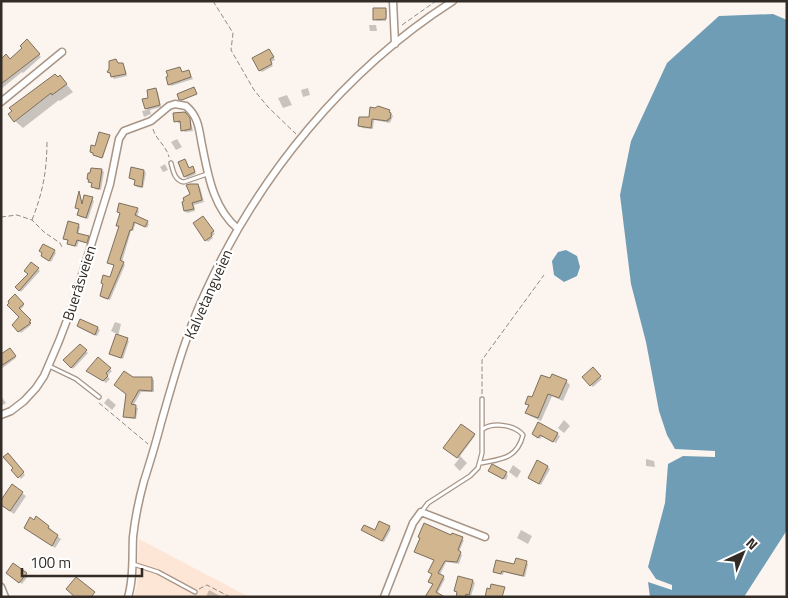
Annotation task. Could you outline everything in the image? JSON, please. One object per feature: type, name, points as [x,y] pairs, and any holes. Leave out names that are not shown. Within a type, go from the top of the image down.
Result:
[{"type":"street","points":[[393,1],[395,44]]},
{"type":"street","name":"Kalvetangveien","points":[[128,597],[131,584],[136,516],[154,449],[190,329],[206,292],[238,229],[261,192],[301,139],[351,84],[395,44],[453,1]]},
{"type":"street","points":[[1,102],[62,52]]},
{"type":"street","points":[[151,121],[165,109],[175,104],[182,104],[191,110],[199,126],[208,174],[218,205],[238,229]]},
{"type":"street","name":"Bueråsveien","points":[[1,415],[11,411],[32,393],[44,376],[72,307],[110,184],[119,139],[124,131],[151,121]]},
{"type":"street","points":[[384,597],[413,523],[421,512],[485,537]]},
{"type":"street","points":[[1,587],[5,597]]},
{"type":"lane","points":[[170,163],[176,177],[180,181],[184,182],[208,174]]},
{"type":"lane","points":[[49,365],[76,379],[98,396]]},
{"type":"lane","points":[[421,512],[434,499],[470,476],[481,463],[482,400]]},
{"type":"lane","points":[[481,463],[507,458],[519,447],[523,435],[516,429],[503,426],[490,426],[483,429]]},
{"type":"lane","points":[[132,564],[158,572],[195,592]]},
{"type":"path","points":[[213,1],[233,33],[231,50],[254,90],[268,107],[301,139]]},
{"type":"path","points":[[394,32],[436,1]]},
{"type":"path","points":[[151,121],[154,134],[166,147],[170,163]]},
{"type":"path","points":[[32,220],[41,197],[46,172],[47,140]]},
{"type":"path","points":[[1,217],[17,215],[32,220],[44,232],[60,243],[63,249]]},
{"type":"path","points":[[482,400],[482,360],[544,275]]},
{"type":"path","points":[[98,396],[100,405],[154,449]]},
{"type":"path","points":[[195,592],[207,585],[230,597]]},
{"type":"shaded area","points":[[139,539],[249,597],[134,597],[137,585]]},
{"type":"water","points":[[773,14],[787,20],[787,530],[744,597],[650,597],[648,582],[672,590],[672,585],[656,579],[648,567],[665,503],[668,464],[683,456],[715,457],[715,451],[675,449],[667,435],[659,411],[646,342],[631,284],[620,195],[631,141],[667,63],[719,16]]},
{"type":"water","points":[[566,250],[577,256],[580,267],[577,276],[564,282],[554,275],[552,261],[558,252]]},
{"type":"building","points":[[373,8],[386,8],[386,19],[373,20]]},
{"type":"building","points":[[27,39],[40,54],[1,84],[1,59],[6,54],[10,59],[22,48],[20,46]]},
{"type":"building","points":[[269,49],[274,57],[270,59],[272,64],[259,71],[252,58]]},
{"type":"building","points":[[116,59],[118,63],[123,63],[126,74],[111,77],[110,73],[107,72],[109,61]]},
{"type":"building","points":[[180,67],[182,72],[189,70],[191,77],[168,85],[166,71]]},
{"type":"building","points":[[55,74],[58,77],[60,75],[67,84],[52,95],[51,93],[14,122],[8,114],[12,111],[9,108]]},
{"type":"building","points":[[194,87],[197,94],[179,100],[177,94]]},
{"type":"building","points":[[156,88],[160,105],[145,109],[142,99],[148,98],[147,90]]},
{"type":"building","points":[[378,106],[390,110],[390,119],[388,121],[372,119],[371,128],[358,126],[359,117],[369,117],[370,107],[375,108]]},
{"type":"building","points":[[185,112],[190,118],[191,129],[181,131],[180,121],[174,122],[173,113]]},
{"type":"building","points":[[99,132],[110,135],[102,158],[90,152],[91,145],[95,146]]},
{"type":"building","points":[[185,159],[189,168],[193,166],[195,172],[184,177],[178,162]]},
{"type":"building","points":[[131,167],[144,170],[142,187],[134,185],[135,180],[129,178]]},
{"type":"building","points":[[91,168],[102,169],[99,189],[91,187],[92,183],[88,182],[88,173],[90,173]]},
{"type":"building","points":[[198,184],[202,200],[192,203],[194,209],[184,211],[182,202],[184,201],[183,198],[190,194],[186,185]]},
{"type":"building","points":[[79,191],[82,204],[84,195],[93,197],[86,218],[77,215],[79,209],[75,208]]},
{"type":"building","points":[[119,203],[138,208],[135,215],[148,221],[145,227],[134,222],[120,260],[124,262],[108,299],[100,296],[103,284],[101,283],[103,275],[110,277],[114,265],[107,263],[119,226],[116,226],[120,213],[117,212]]},
{"type":"building","points":[[203,216],[214,231],[211,233],[212,236],[205,241],[193,223]]},
{"type":"building","points":[[68,221],[79,224],[77,233],[89,236],[87,243],[77,240],[75,246],[67,244],[68,240],[63,239]]},
{"type":"building","points":[[43,244],[55,250],[49,261],[41,256],[42,253],[39,251]]},
{"type":"building","points":[[31,262],[39,268],[19,291],[15,287],[28,274],[24,271]]},
{"type":"building","points":[[15,294],[24,304],[19,308],[31,320],[29,322],[31,323],[18,332],[12,325],[19,317],[7,305],[8,301]]},
{"type":"building","points":[[80,319],[98,327],[95,335],[77,326]]},
{"type":"building","points":[[116,334],[128,338],[121,358],[109,354]]},
{"type":"building","points":[[80,344],[87,350],[71,368],[63,360]]},
{"type":"building","points":[[10,348],[16,356],[1,366],[1,354]]},
{"type":"building","points":[[98,357],[111,368],[106,373],[108,376],[103,381],[86,371]]},
{"type":"building","points":[[593,367],[601,376],[590,386],[582,377]]},
{"type":"building","points":[[124,371],[133,377],[152,377],[152,391],[139,390],[131,404],[136,405],[135,418],[123,417],[126,394],[114,385]]},
{"type":"building","points":[[552,374],[567,380],[559,398],[548,394],[538,418],[525,413],[529,405],[525,404],[528,396],[532,397],[541,375],[550,378]]},
{"type":"building","points":[[538,422],[558,433],[553,442],[540,435],[538,438],[532,434]]},
{"type":"building","points":[[461,424],[475,434],[457,458],[443,448]]},
{"type":"building","points":[[8,453],[24,472],[18,478],[11,470],[13,468],[3,457]]},
{"type":"building","points":[[537,460],[548,466],[539,484],[528,478]]},
{"type":"building","points":[[492,464],[507,472],[503,479],[488,471]]},
{"type":"building","points":[[12,484],[23,492],[10,511],[1,505],[1,500]]},
{"type":"building","points":[[36,516],[58,535],[52,546],[24,528],[30,517],[34,520]]},
{"type":"building","points":[[379,521],[390,526],[382,541],[361,530],[364,525],[375,530]]},
{"type":"building","points":[[424,523],[451,535],[452,533],[463,537],[458,550],[461,552],[457,562],[445,561],[438,573],[444,576],[436,592],[445,597],[425,597],[433,584],[428,582],[432,574],[428,572],[434,560],[414,552]]},
{"type":"building","points":[[516,558],[527,561],[523,576],[502,571],[501,574],[493,572],[496,560],[514,564]]},
{"type":"building","points":[[13,563],[27,573],[19,583],[6,573]]},
{"type":"building","points":[[458,576],[473,580],[469,595],[466,594],[465,597],[456,597],[457,592],[454,591]]},
{"type":"building","points":[[76,577],[95,592],[91,597],[75,597],[66,589]]},
{"type":"building","points":[[491,584],[505,587],[502,597],[485,597],[487,588],[490,589]]}]
